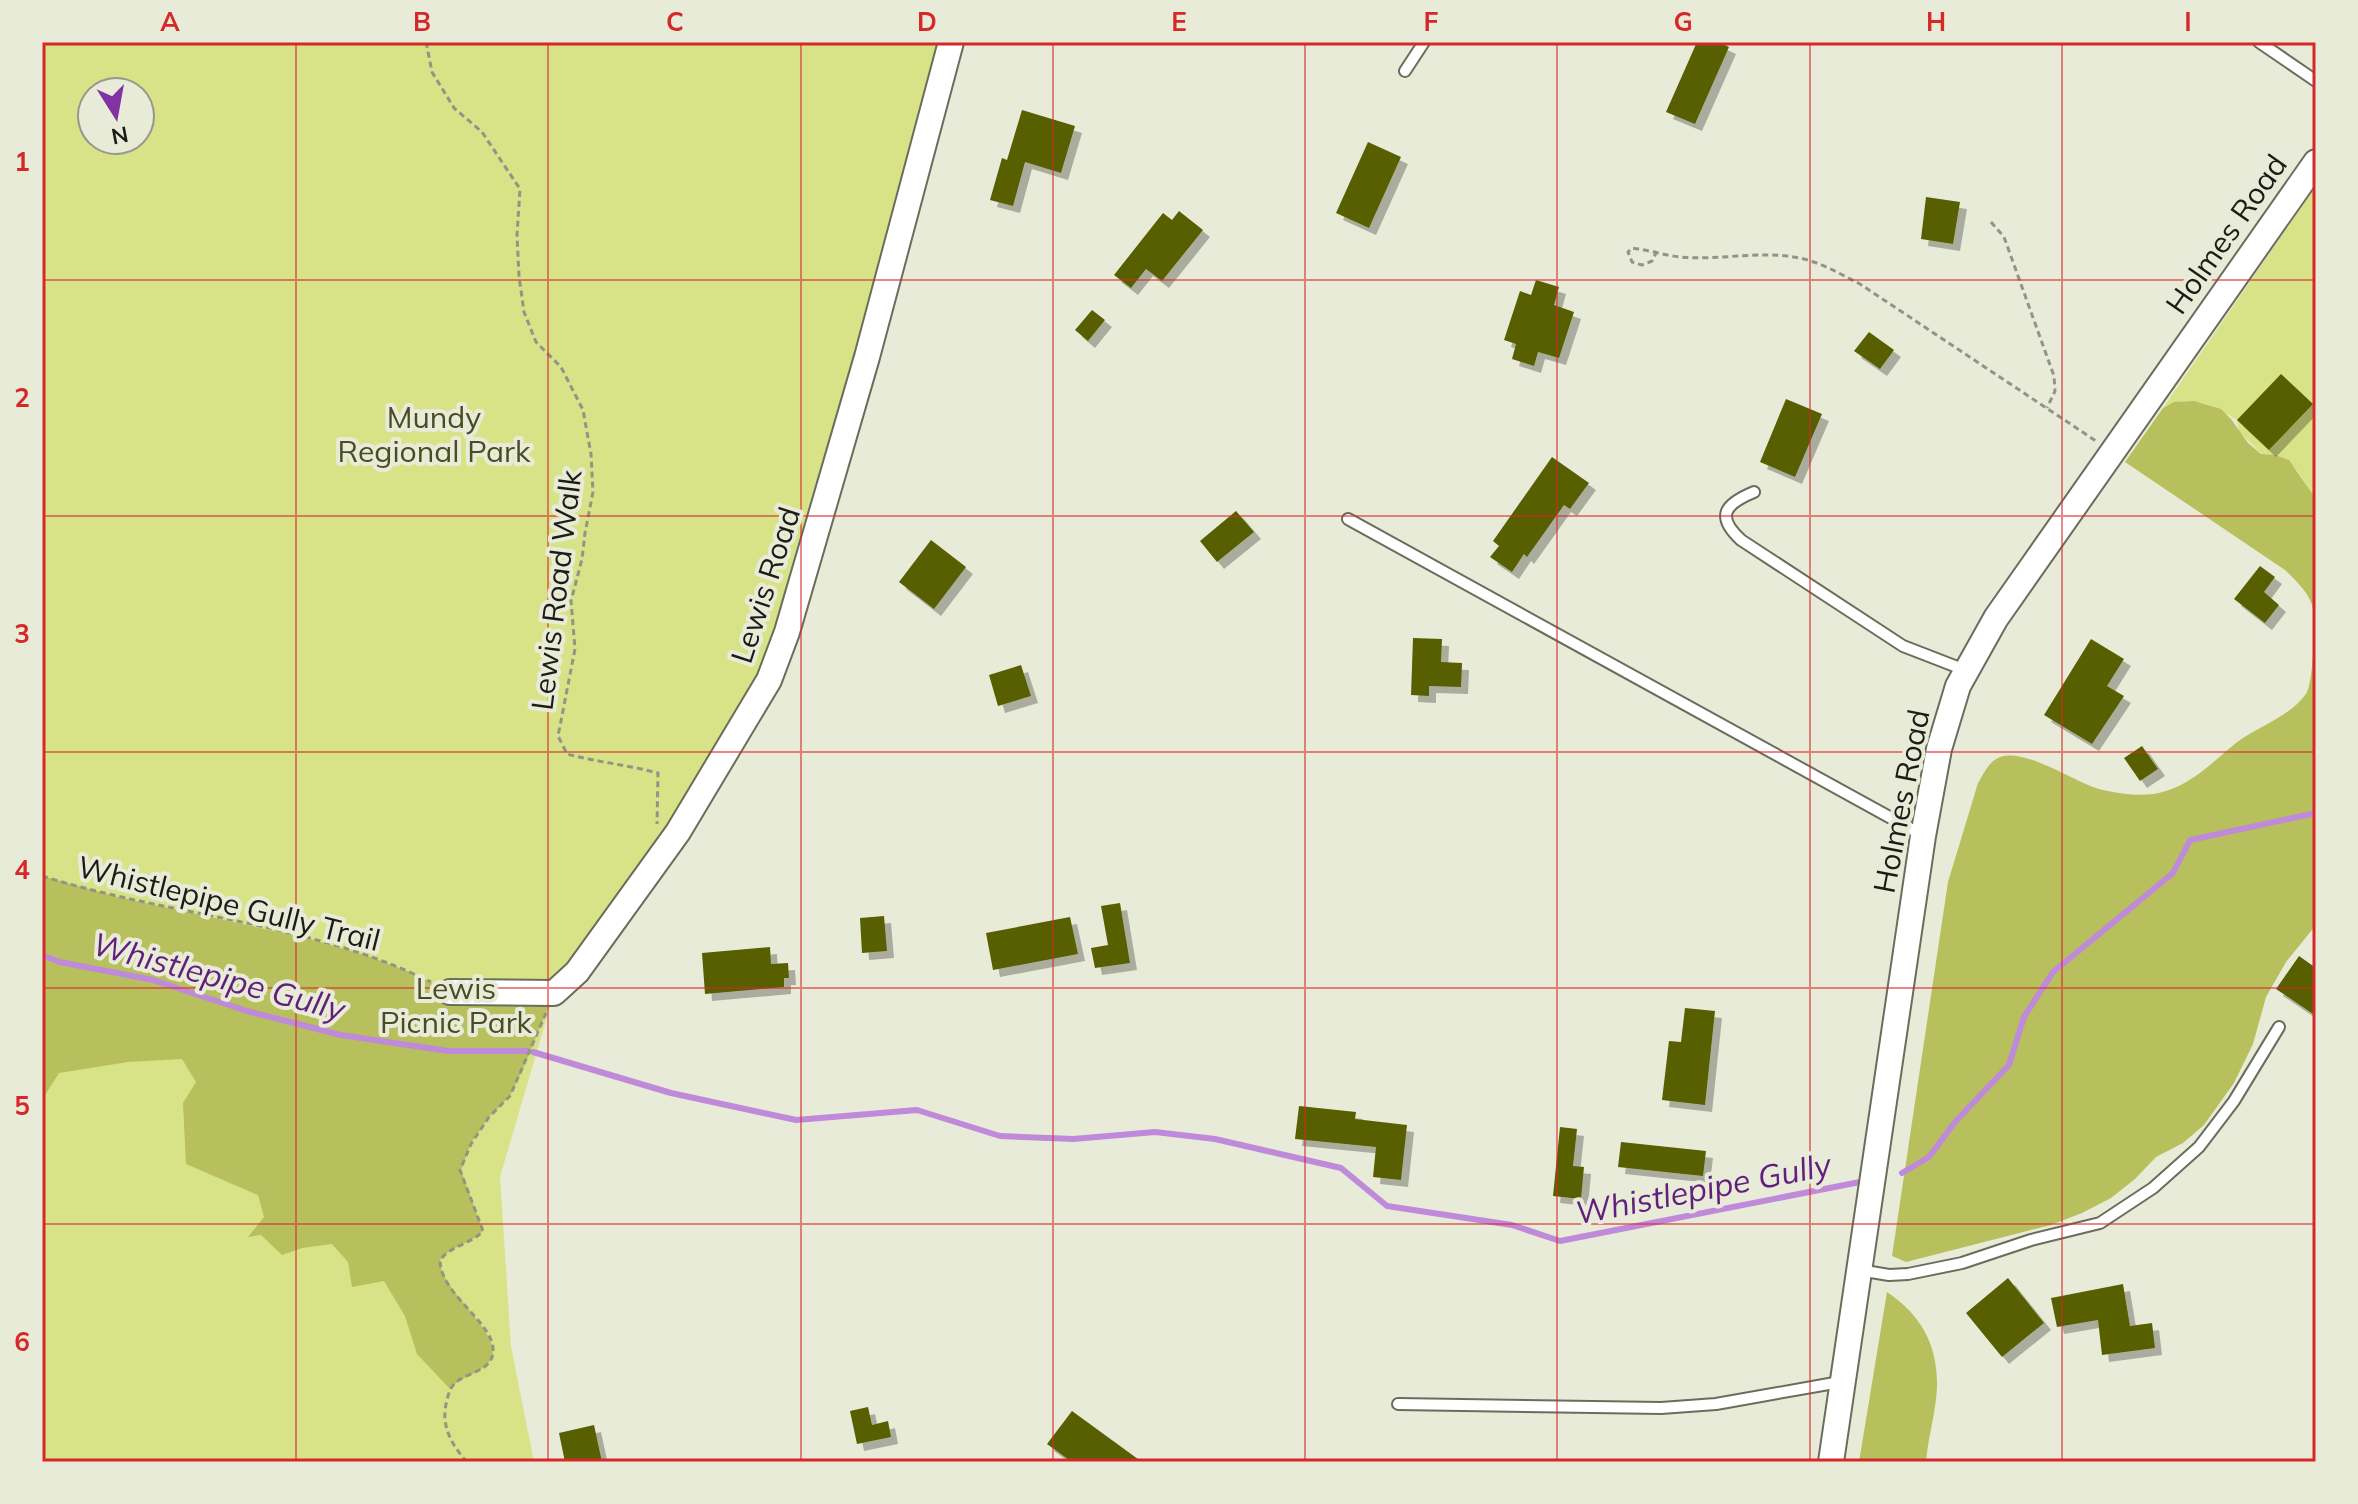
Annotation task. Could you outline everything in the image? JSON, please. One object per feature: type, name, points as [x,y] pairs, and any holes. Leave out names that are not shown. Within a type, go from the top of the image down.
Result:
[{"type":"street","name":"Lewis Road","points":[[554,993],[577,972],[678,832],[769,680],[787,632],[867,357],[951,42]]},
{"type":"street","name":"Holmes Road","points":[[1831,1462],[1923,836],[1939,749],[1958,686],[1996,618],[2316,162]]},
{"type":"street","points":[[450,992],[554,993]]},
{"type":"lane","points":[[1405,71],[1424,42]]},
{"type":"lane","points":[[2259,42],[2316,81]]},
{"type":"lane","points":[[1754,492],[1731,504],[1725,517],[1730,530],[1741,540],[1903,646],[1967,671]]},
{"type":"lane","points":[[1348,519],[1923,836]]},
{"type":"lane","points":[[1858,1270],[1889,1275],[1908,1274],[1962,1263],[2031,1240],[2100,1223],[2153,1188],[2199,1147],[2234,1101],[2279,1027]]},
{"type":"lane","points":[[1398,1404],[1661,1408],[1716,1404],[1842,1382]]},
{"type":"path","name":"Lewis Road Walk","points":[[426,42],[432,72],[454,108],[482,132],[520,189],[517,235],[524,312],[536,342],[561,367],[583,410],[591,454],[593,492],[582,559],[571,601],[575,649],[558,736],[567,754],[658,773],[656,828]]},
{"type":"path","points":[[1991,222],[2004,237],[2054,376],[2055,391],[2047,408]]},
{"type":"path","points":[[1657,251],[1652,261],[1642,265],[1632,262],[1628,252],[1632,248],[1657,251],[1680,257],[1778,256],[1804,259],[1826,267],[1860,284],[2113,452]]},
{"type":"path","name":"Whistlepipe Gully Trail","points":[[42,876],[118,897],[306,938],[371,957],[450,992]]},
{"type":"path","points":[[467,1462],[444,1427],[445,1407],[450,1389],[457,1381],[487,1365],[493,1356],[493,1344],[459,1299],[440,1267],[440,1260],[446,1252],[483,1231],[460,1170],[471,1144],[489,1117],[510,1096],[554,993]]},
{"type":"green space","name":"Mundy Regional Park","points":[[42,42],[951,42],[769,680],[554,993],[500,1177],[511,1347],[534,1462],[42,1462]]},
{"type":"green space","points":[[2316,186],[2316,499],[2295,468],[2282,458],[2262,454],[2239,432],[2237,420],[2192,401],[2163,408]]},
{"type":"green space","points":[[2194,401],[2221,409],[2248,443],[2261,454],[2289,460],[2316,499],[2316,925],[2286,962],[2266,997],[2253,1044],[2234,1083],[2204,1125],[2183,1143],[2156,1157],[2111,1198],[2082,1213],[2051,1225],[1906,1262],[1892,1256],[1948,882],[1978,783],[1988,767],[1996,759],[2019,756],[2099,789],[2132,794],[2158,793],[2194,777],[2236,743],[2291,709],[2306,694],[2313,653],[2314,616],[2309,598],[2302,588],[2285,570],[2125,462],[2163,408],[2174,402]]},
{"type":"green space","name":"Lewis Picnic Park","points":[[42,876],[118,897],[306,938],[371,957],[450,992],[554,993],[510,1096],[489,1117],[471,1143],[461,1170],[483,1231],[440,1260],[450,1286],[489,1338],[493,1350],[486,1365],[450,1389],[417,1354],[405,1316],[384,1281],[352,1287],[348,1262],[332,1244],[302,1248],[282,1255],[261,1235],[248,1237],[264,1217],[258,1195],[186,1164],[183,1103],[196,1082],[182,1059],[128,1062],[59,1073],[42,1100]]},
{"type":"green space","points":[[1887,1292],[1918,1321],[1931,1345],[1934,1358],[1936,1396],[1926,1462],[1859,1462]]},
{"type":"building","points":[[1697,42],[1718,42],[1729,47],[1695,124],[1666,112]]},
{"type":"building","points":[[1022,110],[1075,126],[1061,173],[1025,162],[1013,206],[990,200],[1002,158],[1007,160]]},
{"type":"building","points":[[1368,142],[1401,157],[1369,228],[1336,213]]},
{"type":"building","points":[[1926,197],[1960,202],[1953,244],[1921,239]]},
{"type":"building","points":[[1179,211],[1203,230],[1162,281],[1146,269],[1131,288],[1114,275],[1163,213],[1172,220]]},
{"type":"building","points":[[1536,280],[1559,287],[1554,305],[1574,312],[1559,358],[1538,352],[1534,366],[1512,359],[1516,344],[1504,340],[1520,291],[1531,295]]},
{"type":"building","points":[[1092,310],[1105,320],[1088,341],[1075,330]]},
{"type":"building","points":[[1869,332],[1894,350],[1880,369],[1854,351]]},
{"type":"building","points":[[2281,374],[2313,404],[2269,450],[2237,420]]},
{"type":"building","points":[[1786,399],[1822,414],[1795,477],[1760,462]]},
{"type":"building","points":[[1552,457],[1589,483],[1570,509],[1564,505],[1527,557],[1524,554],[1512,572],[1490,557],[1499,546],[1493,541]]},
{"type":"building","points":[[1236,511],[1254,532],[1217,562],[1200,541]]},
{"type":"building","points":[[931,540],[966,567],[934,609],[899,582]]},
{"type":"building","points":[[2260,566],[2275,577],[2264,592],[2279,605],[2265,623],[2234,599]]},
{"type":"building","points":[[1413,638],[1442,639],[1441,662],[1462,663],[1461,687],[1429,686],[1429,696],[1411,695]]},
{"type":"building","points":[[2091,639],[2124,659],[2107,686],[2124,696],[2092,744],[2044,715]]},
{"type":"building","points":[[1021,665],[1031,696],[998,706],[989,675]]},
{"type":"building","points":[[2142,746],[2158,769],[2140,781],[2124,758]]},
{"type":"building","points":[[1120,903],[1130,963],[1095,968],[1091,948],[1108,945],[1101,906]]},
{"type":"building","points":[[884,916],[887,951],[862,953],[860,918]]},
{"type":"building","points":[[1070,917],[1078,954],[993,970],[986,933]]},
{"type":"building","points":[[770,947],[771,964],[788,963],[789,978],[784,978],[784,987],[705,994],[702,953]]},
{"type":"building","points":[[2299,956],[2316,968],[2316,1016],[2276,989]]},
{"type":"building","points":[[1685,1008],[1715,1011],[1705,1105],[1662,1100],[1669,1041],[1681,1042]]},
{"type":"building","points":[[1299,1106],[1356,1112],[1355,1119],[1407,1125],[1401,1180],[1373,1177],[1376,1147],[1295,1139]]},
{"type":"building","points":[[1560,1127],[1577,1129],[1573,1166],[1584,1167],[1581,1199],[1553,1196]]},
{"type":"building","points":[[1621,1142],[1706,1151],[1703,1176],[1618,1167]]},
{"type":"building","points":[[2008,1278],[2044,1323],[2002,1357],[1966,1313]]},
{"type":"building","points":[[2123,1284],[2130,1326],[2152,1323],[2155,1348],[2102,1355],[2098,1320],[2057,1327],[2051,1298]]},
{"type":"building","points":[[868,1407],[872,1425],[888,1421],[891,1437],[857,1444],[850,1411]]},
{"type":"building","points":[[1072,1411],[1142,1462],[1072,1462],[1047,1444]]},
{"type":"building","points":[[594,1425],[602,1462],[565,1462],[559,1433]]},
{"type":"waterway","name":"Whistlepipe Gully","points":[[1902,1173],[1929,1157],[1955,1122],[2009,1065],[2024,1017],[2053,972],[2173,873],[2190,840],[2316,813]]},
{"type":"waterway","name":"Whistlepipe Gully","points":[[42,955],[60,962],[153,980],[247,1011],[341,1035],[448,1051],[527,1051]]},
{"type":"waterway","name":"Whistlepipe Gully","points":[[533,1052],[671,1093],[796,1120],[917,1110],[1000,1136],[1073,1139],[1155,1132],[1215,1139],[1341,1168],[1387,1206],[1512,1225],[1560,1241],[1860,1182]]}]
